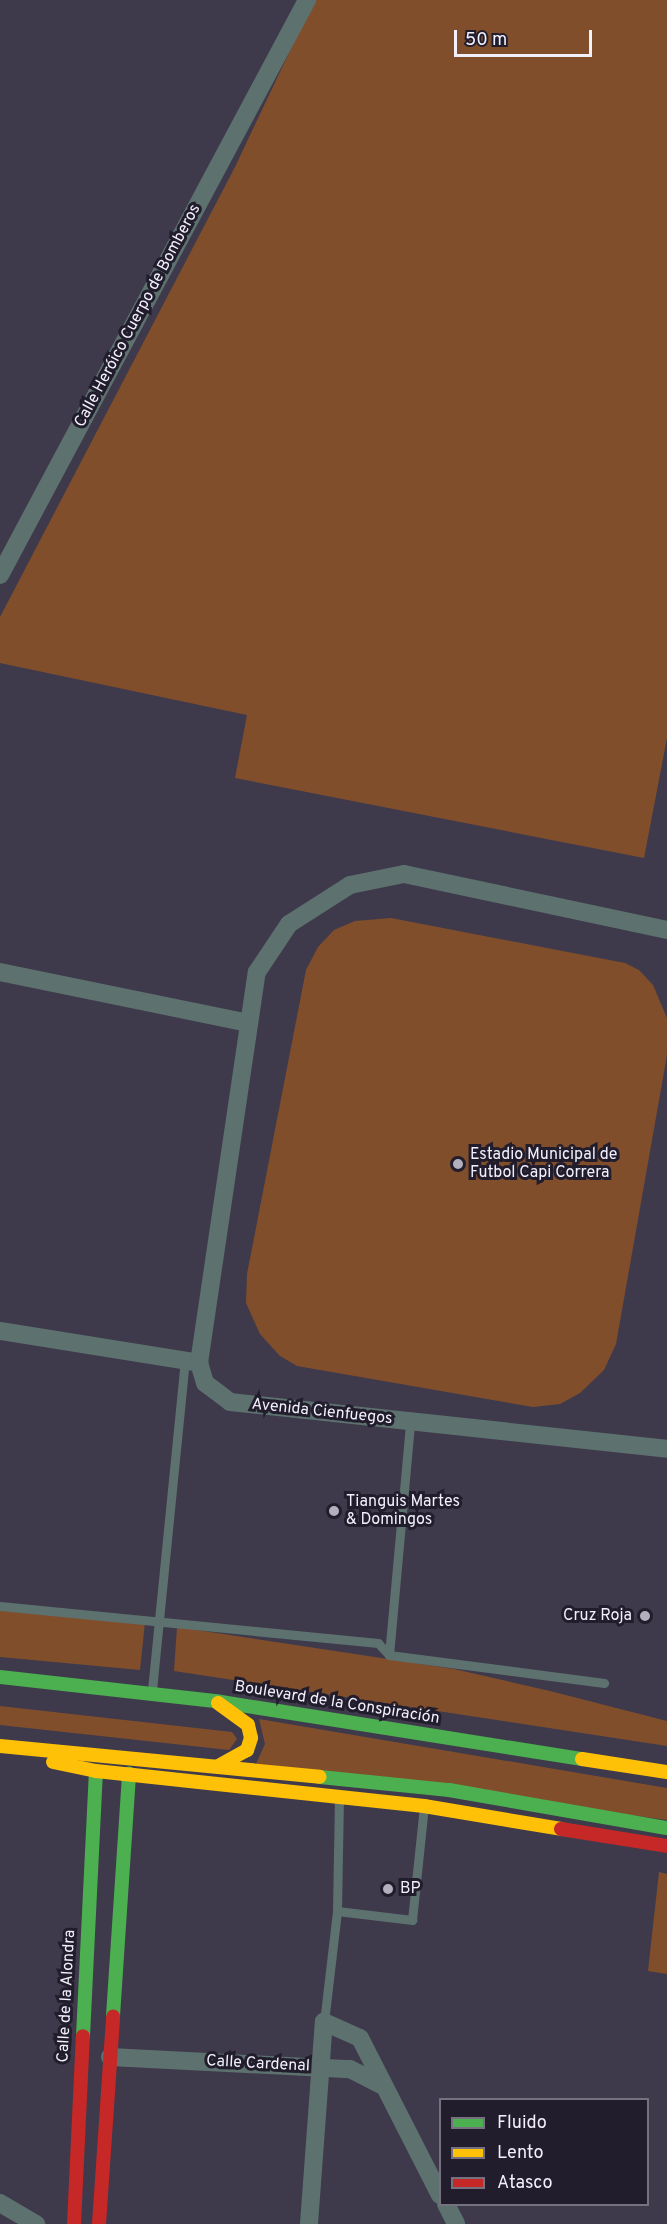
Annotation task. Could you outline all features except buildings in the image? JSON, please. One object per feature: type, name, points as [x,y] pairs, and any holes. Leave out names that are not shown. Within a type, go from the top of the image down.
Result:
[{"type":"street","name":"Calle Heróico Cuerpo de Bomberos","points":[[0,575],[307,0]]},
{"type":"street","points":[[0,1331],[192,1362],[257,972],[289,924],[350,885],[404,874],[667,930]]},
{"type":"street","points":[[0,972],[248,1023]]},
{"type":"street","name":"Avenida Cienfuegos","points":[[192,1362],[205,1383],[230,1402],[667,1449]]},
{"type":"street","name":"Boulevard de la Conspiración","points":[[0,1677],[215,1701],[667,1772]]},
{"type":"street","points":[[215,1701],[248,1725],[251,1738],[247,1750],[218,1766]]},
{"type":"street","points":[[0,1746],[218,1766],[449,1791],[667,1828]]},
{"type":"street","points":[[532,1749],[656,1754]]},
{"type":"street","points":[[0,1752],[96,1771],[424,1806],[667,1846]]},
{"type":"street","name":"Calle de la Alondra","points":[[74,2224],[96,1771]]},
{"type":"street","points":[[99,2224],[129,1774]]},
{"type":"street","points":[[83,2003],[113,2005]]},
{"type":"street","points":[[381,2085],[350,2069],[320,2067],[324,2022],[360,2038],[381,2085],[439,2191]]},
{"type":"street","name":"Calle Cardenal","points":[[110,2057],[320,2067],[309,2224]]},
{"type":"street","points":[[0,2203],[34,2223],[51,2224]]},
{"type":"street","points":[[447,2206],[456,2224]]},
{"type":"lane","points":[[152,1695],[192,1362]]},
{"type":"lane","points":[[389,1655],[410,1422]]},
{"type":"lane","points":[[0,1606],[161,1619],[378,1643],[389,1655],[604,1683]]},
{"type":"lane","points":[[324,2022],[337,1911],[339,1797]]},
{"type":"lane","points":[[337,1911],[412,1920],[424,1806]]},
{"type":"shaded area","points":[[314,0],[667,0],[667,738],[644,858],[235,778],[247,715],[0,663],[0,617],[235,167]]},
{"type":"shaded area","name":"Estadio Municipal de Futbol Capi Correra","points":[[391,918],[625,963],[639,970],[653,985],[667,1018],[667,1055],[616,1344],[604,1370],[580,1393],[560,1404],[533,1407],[297,1366],[280,1356],[260,1334],[246,1303],[247,1274],[306,970],[318,947],[334,930],[355,921]]},
{"type":"shaded area","points":[[0,1610],[145,1622],[140,1670],[0,1657]]},
{"type":"shaded area","points":[[177,1627],[454,1669],[550,1691],[667,1721],[667,1746],[174,1671]]},
{"type":"shaded area","points":[[0,1706],[232,1732],[237,1739],[229,1750],[0,1725]]},
{"type":"shaded area","points":[[259,1719],[667,1788],[667,1820],[256,1764],[265,1744]]},
{"type":"shaded area","points":[[659,1872],[667,1874],[667,1974],[648,1971]]},
{"type":"traffic: fast","points":[[0,1677],[215,1701],[582,1759]]},
{"type":"traffic: fast","points":[[83,2036],[96,1771]]},
{"type":"traffic: fast","points":[[113,2016],[129,1774]]},
{"type":"traffic: fast","points":[[320,1777],[449,1790],[667,1828]]},
{"type":"traffic: slow","points":[[218,1703],[248,1725],[251,1738],[247,1750],[218,1766]]},
{"type":"traffic: slow","points":[[0,1746],[320,1777]]},
{"type":"traffic: slow","points":[[582,1759],[667,1772]]},
{"type":"traffic: slow","points":[[53,1762],[96,1771],[424,1806],[561,1829]]},
{"type":"traffic: jam","points":[[561,1829],[667,1846]]},
{"type":"traffic: jam","points":[[99,2224],[113,2016]]},
{"type":"traffic: jam","points":[[74,2224],[83,2036]]},
{"type":"place","name":"Estadio Municipal de Futbol Capi Correra","points":[[458,1164]]},
{"type":"place","name":"Tianguis Martes & Domingos","points":[[334,1511]]},
{"type":"place","name":"Cruz Roja","points":[[645,1616]]},
{"type":"place","name":"BP","points":[[388,1889]]}]
